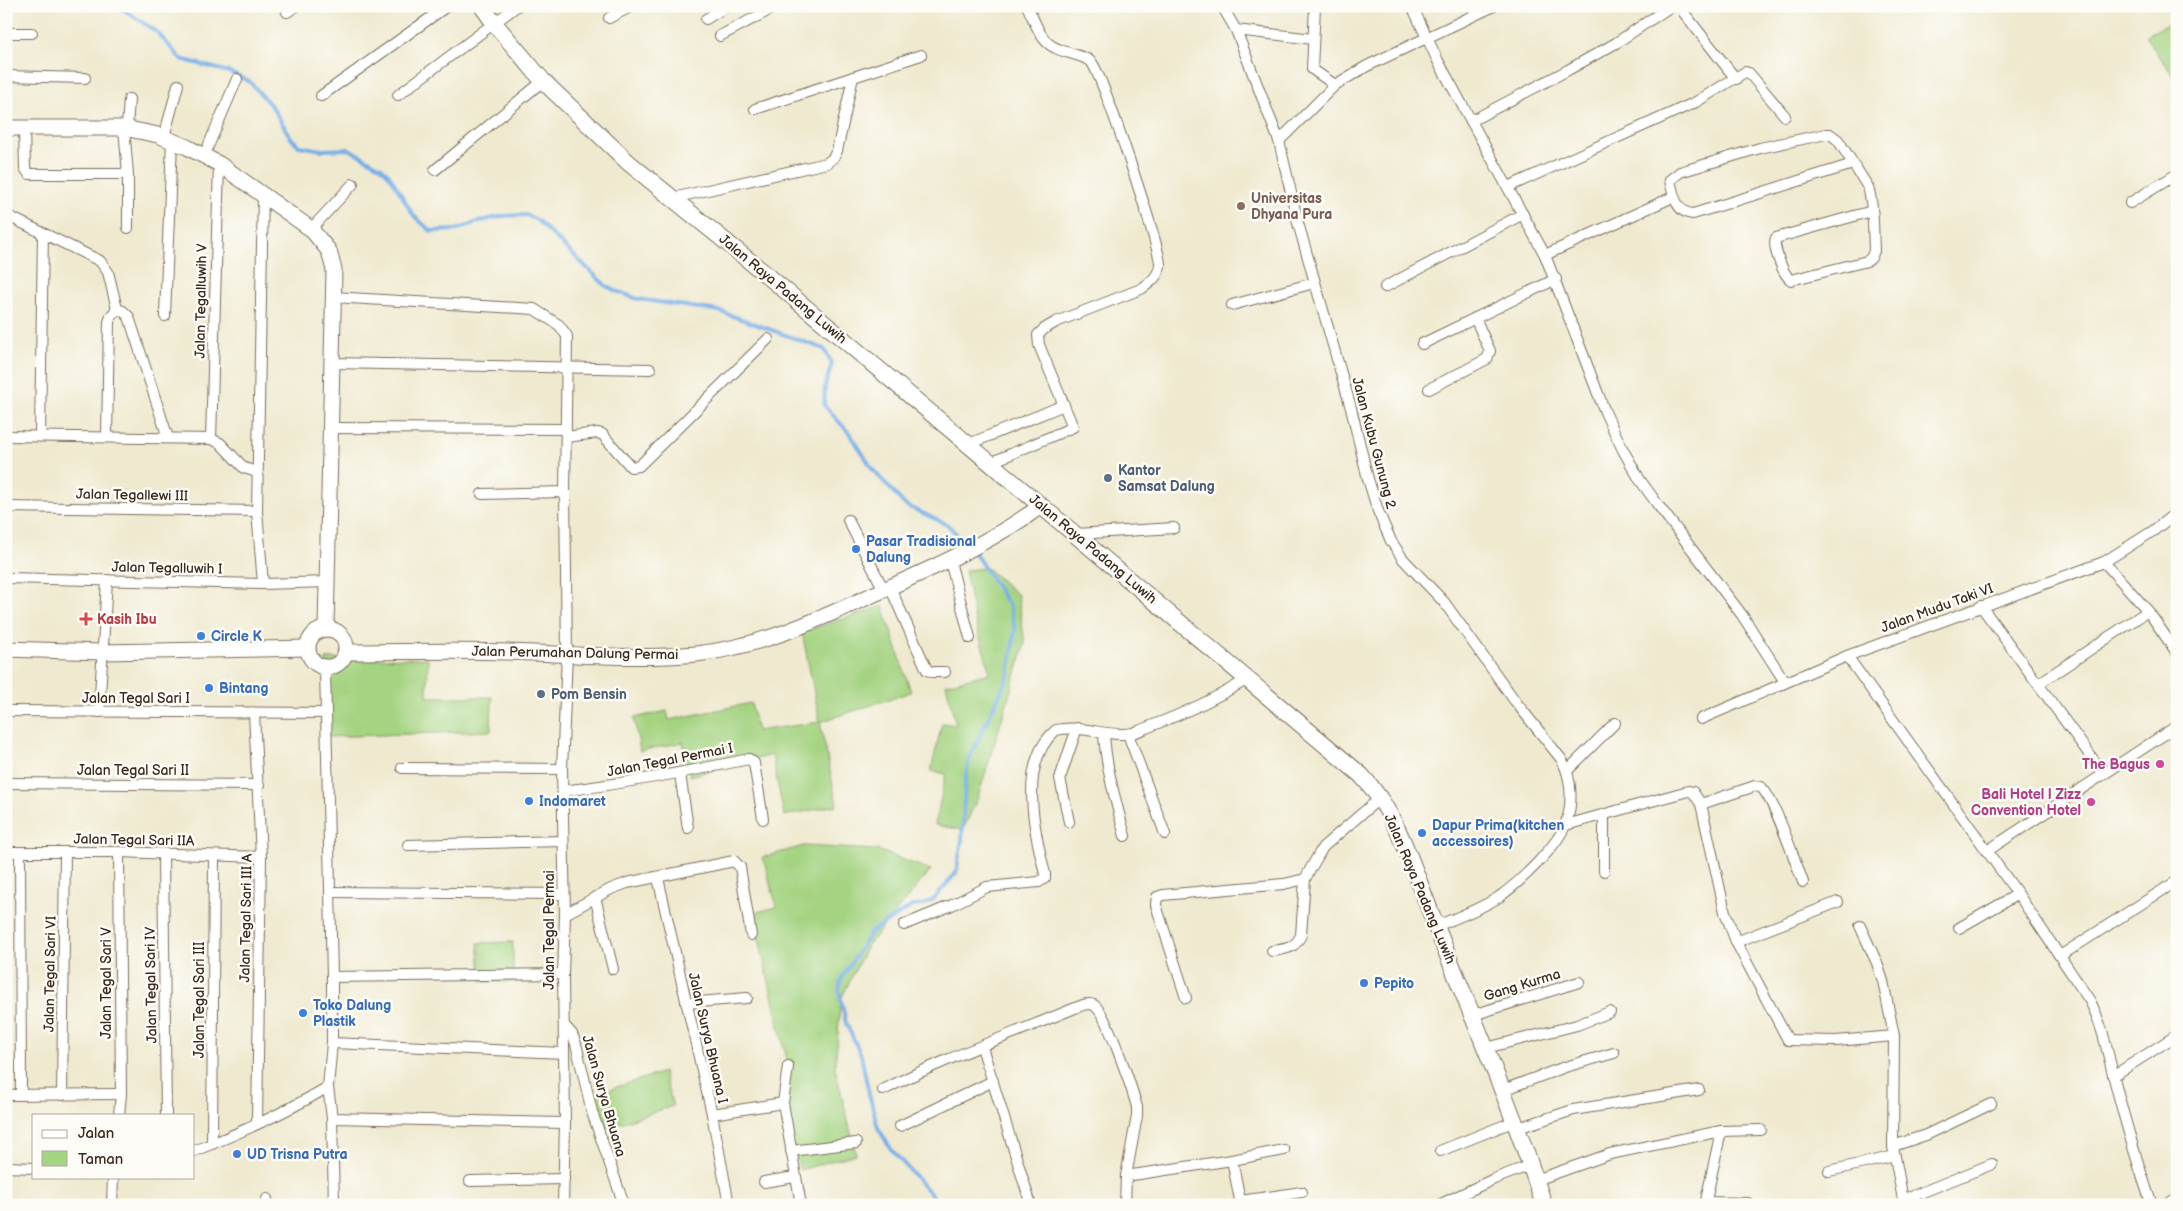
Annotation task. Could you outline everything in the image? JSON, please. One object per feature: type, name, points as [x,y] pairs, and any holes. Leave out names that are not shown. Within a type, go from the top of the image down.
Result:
[{"type":"main road","name":"Jalan Raya Padang Luwih","points":[[482,6],[543,81],[629,163],[1076,534],[1361,775],[1381,797],[1403,843],[1503,1090],[1544,1205]]},
{"type":"street","points":[[322,96],[447,6]]},
{"type":"street","points":[[398,95],[517,6]]},
{"type":"street","points":[[609,18],[632,6]]},
{"type":"street","points":[[706,19],[727,6]]},
{"type":"street","points":[[720,36],[777,6]]},
{"type":"street","points":[[990,462],[1073,427],[1039,345],[1038,335],[1056,322],[1141,289],[1151,282],[1157,274],[1160,256],[1116,122],[1094,65],[1086,58],[1056,48],[1045,40],[1027,6]]},
{"type":"street","name":"Jalan Kubu Gunung 2","points":[[1222,6],[1236,30],[1279,141],[1314,283],[1351,408],[1373,494],[1391,541],[1402,559],[1450,610],[1568,770],[1571,789],[1566,824],[1553,844],[1533,867],[1499,896],[1465,914],[1436,926]]},
{"type":"street","points":[[1315,6],[1312,69],[1335,85]]},
{"type":"street","points":[[1412,6],[1471,121],[1546,255],[1609,423],[1635,472],[1742,616],[1785,682]]},
{"type":"street","points":[[1279,141],[1335,85],[1367,66],[1428,39],[1494,6]]},
{"type":"street","points":[[1471,121],[1576,66],[1616,43],[1671,6]]},
{"type":"street","points":[[1684,13],[1736,79]]},
{"type":"street","points":[[1236,30],[1313,39]]},
{"type":"street","points":[[6,33],[32,33]]},
{"type":"street","points":[[755,109],[921,55]]},
{"type":"street","points":[[1508,187],[1696,102],[1745,72],[1749,73],[1785,116]]},
{"type":"street","points":[[6,76],[85,78]]},
{"type":"street","points":[[673,198],[827,162],[833,158],[837,151],[852,77]]},
{"type":"street","points":[[204,156],[238,79]]},
{"type":"street","points":[[435,170],[543,81]]},
{"type":"street","points":[[165,316],[168,139],[178,85]]},
{"type":"street","points":[[128,228],[126,128],[129,99]]},
{"type":"street","points":[[6,128],[126,128],[168,139],[219,164],[263,193],[320,238],[333,260],[326,629]]},
{"type":"street","points":[[24,128],[25,168],[28,174],[128,174]]},
{"type":"street","points":[[1853,164],[1693,214],[1686,214],[1681,209],[1673,197],[1670,180],[1680,172],[1760,148],[1816,136],[1830,134],[1834,136],[1853,164],[1868,188],[1872,211],[1874,250],[1871,258],[1798,278],[1788,278],[1774,245],[1776,238],[1872,211]]},
{"type":"street","name":"Jalan Tegalluwih V","points":[[211,439],[219,164]]},
{"type":"street","points":[[2130,203],[2177,174]]},
{"type":"street","points":[[311,229],[353,184]]},
{"type":"street","points":[[263,193],[257,511],[264,584]]},
{"type":"street","points":[[1546,255],[1673,197]]},
{"type":"street","points":[[1385,287],[1524,214]]},
{"type":"street","points":[[6,215],[100,261],[106,267],[117,309],[109,322],[107,437]]},
{"type":"street","points":[[40,436],[43,233]]},
{"type":"street","points":[[1422,344],[1556,279]]},
{"type":"street","points":[[1232,305],[1314,283]]},
{"type":"street","name":"Jalan Tegal Permai","points":[[333,297],[534,309],[548,316],[566,332],[568,366],[564,492],[567,655],[562,769],[563,894],[565,914],[562,974],[565,1123],[563,1205]]},
{"type":"street","points":[[117,309],[123,311],[129,317],[168,438]]},
{"type":"street","points":[[1429,389],[1488,359],[1490,352],[1475,318]]},
{"type":"street","points":[[331,428],[597,433],[602,434],[631,468],[639,466],[768,339]]},
{"type":"street","points":[[332,363],[650,369]]},
{"type":"street","points":[[968,444],[1064,405]]},
{"type":"street","points":[[6,436],[211,439],[220,443],[244,468],[257,472]]},
{"type":"street","points":[[482,494],[564,492]]},
{"type":"street","name":"Jalan Perumahan Dalung Permai","points":[[346,652],[506,652],[640,656],[696,654],[733,648],[815,621],[950,561],[1000,534],[1040,506]]},
{"type":"street","name":"Jalan Tegallewi III","points":[[6,507],[257,511]]},
{"type":"street","name":"Jalan Mudu Taki VI","points":[[1701,719],[1847,656],[2104,562],[2177,512]]},
{"type":"street","points":[[848,520],[887,588],[927,670],[945,672]]},
{"type":"street","points":[[1076,534],[1174,528]]},
{"type":"street","points":[[950,561],[970,638]]},
{"type":"street","points":[[2104,562],[2148,611],[2177,653]]},
{"type":"street","name":"Jalan Tegalluwih I","points":[[6,578],[264,584],[328,582]]},
{"type":"street","points":[[100,712],[107,580]]},
{"type":"street","points":[[1981,606],[2103,773]]},
{"type":"street","points":[[2038,684],[2148,611]]},
{"type":"street","points":[[326,629],[337,632],[341,636],[346,646],[346,652],[336,665],[325,668],[312,662],[307,648],[312,635],[326,629]]},
{"type":"street","points":[[6,649],[102,652],[307,648]]},
{"type":"street","points":[[1847,656],[2018,894],[2098,1016],[2135,1157],[2152,1205]]},
{"type":"street","points":[[325,668],[332,977],[332,1043],[328,1087],[332,1118],[334,1205]]},
{"type":"street","points":[[904,925],[949,907],[987,887],[1039,882],[1044,878],[1045,874],[1034,830],[1032,792],[1038,754],[1056,730],[1077,728],[1104,734],[1128,734],[1181,715],[1248,680]]},
{"type":"street","name":"Jalan Tegal Sari I","points":[[6,711],[326,713]]},
{"type":"street","name":"Jalan Tegal Sari III A","points":[[254,713],[261,857],[257,1124]]},
{"type":"street","points":[[1568,770],[1615,723]]},
{"type":"street","points":[[1986,852],[2103,773],[2177,726]]},
{"type":"street","points":[[1069,822],[1060,778],[1077,728]]},
{"type":"street","points":[[1104,734],[1110,780],[1125,836]]},
{"type":"street","points":[[1128,734],[1165,834]]},
{"type":"street","name":"Jalan Tegal Permai I","points":[[563,790],[620,784],[751,759],[754,763],[763,819]]},
{"type":"street","points":[[402,768],[562,769]]},
{"type":"street","points":[[680,774],[688,828]]},
{"type":"street","name":"Jalan Tegal Sari II","points":[[6,783],[259,785]]},
{"type":"street","points":[[1701,804],[1755,786],[1761,787],[1775,813],[1803,882]]},
{"type":"street","points":[[1566,824],[1688,791],[1693,792],[1701,804],[1725,912],[1736,942],[1788,1040],[1836,1041],[1894,1036]]},
{"type":"street","points":[[1272,951],[1287,949],[1298,942],[1301,936],[1305,879],[1323,847],[1381,797]]},
{"type":"street","points":[[1604,815],[1604,871]]},
{"type":"street","points":[[408,845],[562,841]]},
{"type":"street","name":"Jalan Tegal Sari IIA","points":[[6,852],[119,852],[261,857]]},
{"type":"street","points":[[20,852],[21,1095]]},
{"type":"street","name":"Jalan Tegal Sari V","points":[[119,852],[121,1094],[119,1114]]},
{"type":"street","name":"Jalan Tegal Sari VI","points":[[62,1095],[65,853]]},
{"type":"street","name":"Jalan Tegal Sari IV","points":[[163,855],[166,1114]]},
{"type":"street","name":"Jalan Tegal Sari III","points":[[212,1144],[214,856]]},
{"type":"street","points":[[565,914],[595,897],[627,883],[658,878],[731,861],[736,862],[740,867],[751,935]]},
{"type":"street","name":"Jalan Surya Bhuana I","points":[[658,878],[712,1114],[729,1205]]},
{"type":"street","points":[[1186,998],[1156,905],[1157,897],[1284,884],[1305,879]]},
{"type":"street","points":[[2060,956],[2177,881]]},
{"type":"street","points":[[330,892],[563,894]]},
{"type":"street","points":[[1959,928],[2018,894]]},
{"type":"street","points":[[595,897],[613,969]]},
{"type":"street","points":[[1736,942],[1838,902]]},
{"type":"street","points":[[1860,926],[1883,981],[1894,1036],[1894,1151],[1904,1203],[1992,1164]]},
{"type":"street","points":[[332,977],[562,974]]},
{"type":"street","name":"Gang Kurma","points":[[1473,1015],[1579,982]]},
{"type":"street","points":[[686,1002],[747,998]]},
{"type":"street","points":[[884,1090],[920,1071],[1087,1004],[1096,1007],[1101,1012],[1117,1050],[1137,1106],[1137,1116],[1126,1176],[1125,1205]]},
{"type":"street","points":[[1486,1048],[1577,1025],[1610,1012]]},
{"type":"street","name":"Jalan Surya Bhuana","points":[[564,1024],[572,1034],[576,1044],[592,1112],[624,1205]]},
{"type":"street","points":[[2113,1076],[2177,1035]]},
{"type":"street","points":[[332,1043],[563,1053]]},
{"type":"street","points":[[982,1047],[1031,1205]]},
{"type":"street","points":[[1503,1090],[1565,1067],[1614,1053]]},
{"type":"street","points":[[788,1066],[783,1103],[795,1177],[802,1205]]},
{"type":"street","points":[[900,1126],[993,1081]]},
{"type":"street","points":[[195,1152],[283,1112],[328,1087]]},
{"type":"street","points":[[1440,1151],[1516,1125],[1573,1110],[1651,1096],[1699,1090]]},
{"type":"street","points":[[6,1095],[121,1094]]},
{"type":"street","points":[[712,1114],[783,1103]]},
{"type":"street","points":[[1829,1171],[1894,1151],[1991,1104]]},
{"type":"street","points":[[332,1118],[565,1123]]},
{"type":"street","points":[[1439,1205],[1494,1179],[1533,1173],[1610,1154],[1721,1131],[1761,1130]]},
{"type":"street","points":[[1721,1131],[1705,1203],[1748,1203]]},
{"type":"street","points":[[791,1151],[856,1144]]},
{"type":"street","points":[[1126,1176],[1284,1150]]},
{"type":"street","points":[[1232,1160],[1241,1203],[1302,1192]]},
{"type":"street","points":[[6,1167],[32,1168]]},
{"type":"street","points":[[764,1182],[795,1177]]},
{"type":"street","points":[[112,1205],[113,1178]]},
{"type":"street","points":[[470,1181],[564,1179]]},
{"type":"street","points":[[2166,1205],[2177,1198]]},
{"type":"green space","points":[[2177,19],[2177,81],[2145,36]]},
{"type":"green space","points":[[987,568],[1018,595],[1025,644],[978,797],[963,830],[935,825],[946,774],[931,771],[942,723],[956,725],[946,684],[990,673],[974,617],[965,570]]},
{"type":"green space","points":[[883,606],[911,692],[820,722],[802,632]]},
{"type":"green space","points":[[428,658],[427,697],[492,697],[491,731],[327,737],[326,659]]},
{"type":"green space","points":[[751,703],[757,731],[820,722],[837,805],[784,816],[772,755],[690,776],[683,742],[640,751],[634,718],[667,711],[669,720]]},
{"type":"green space","points":[[804,846],[877,850],[931,870],[867,946],[841,999],[835,1067],[856,1154],[800,1170],[786,1127],[786,1056],[753,913],[777,907],[763,857]]},
{"type":"green space","points":[[513,942],[513,982],[482,982],[478,943]]},
{"type":"green space","points":[[663,1072],[673,1106],[601,1129],[592,1095]]},
{"type":"waterway","points":[[118,6],[157,32],[181,59],[229,72],[250,82],[273,108],[291,138],[299,146],[322,150],[349,149],[381,167],[390,176],[414,216],[431,231],[456,230],[477,222],[502,216],[526,215],[537,220],[606,286],[616,291],[638,299],[719,311],[824,349],[832,364],[825,386],[824,405],[851,435],[873,470],[905,505],[948,525],[967,545]]},
{"type":"waterway","points":[[940,1205],[891,1149],[878,1128],[861,1055],[846,1023],[839,990],[841,979],[871,932],[912,906],[923,905],[934,899],[956,873],[962,840],[965,782],[969,759],[1009,674],[1015,629],[1010,607],[974,552]]},
{"type":"place","name":"Universitas Dhyana Pura","points":[[1241,206]]},
{"type":"place","name":"Kantor Samsat Dalung","points":[[1108,478]]},
{"type":"place","name":"Pasar Tradisional Dalung","points":[[856,549]]},
{"type":"place","name":"Kasih Ibu","points":[[86,619]]},
{"type":"place","name":"Circle K","points":[[201,636]]},
{"type":"place","name":"Bintang","points":[[209,688]]},
{"type":"place","name":"Pom Bensin","points":[[541,694]]},
{"type":"place","name":"The Bagus","points":[[2160,764]]},
{"type":"place","name":"Indomaret","points":[[529,801]]},
{"type":"place","name":"Bali Hotel | Zizz Convention Hotel","points":[[2091,802]]},
{"type":"place","name":"Dapur Prima(kitchen accessoires)","points":[[1422,833]]},
{"type":"place","name":"Pepito","points":[[1364,983]]},
{"type":"place","name":"Toko Dalung Plastik","points":[[303,1013]]},
{"type":"place","name":"UD Trisna Putra","points":[[237,1154]]}]
